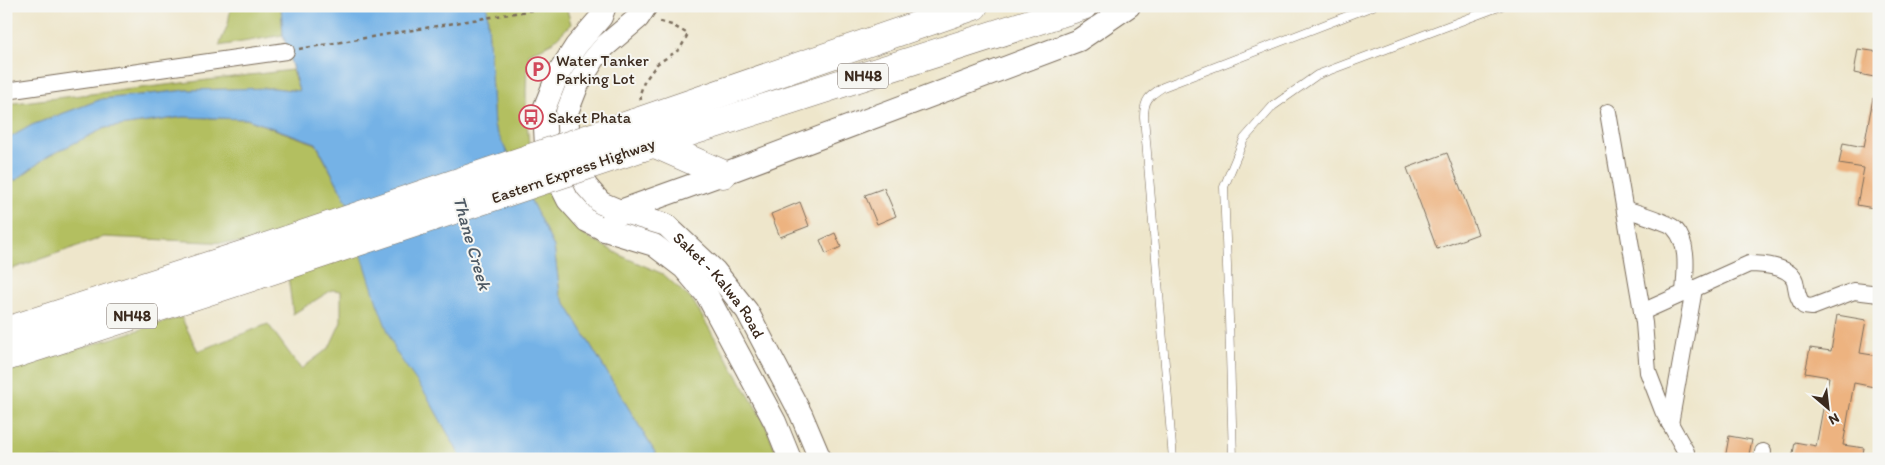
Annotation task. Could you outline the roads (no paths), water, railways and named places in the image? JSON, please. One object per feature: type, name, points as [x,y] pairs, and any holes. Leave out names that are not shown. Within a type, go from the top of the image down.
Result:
[{"type":"highway","name":"Eastern Express Highway","points":[[644,133],[974,6]]},
{"type":"highway","name":"Eastern Express Highway","points":[[6,357],[254,264],[644,133],[1084,6]]},
{"type":"highway","points":[[644,133],[722,174]]},
{"type":"highway","name":"Eastern Express Highway","points":[[6,331],[254,264]]},
{"type":"main road","name":"Saket - Kalwa Road","points":[[605,6],[601,17],[576,46],[558,74],[544,109],[546,146],[555,174],[568,200],[587,221],[605,230],[654,245],[715,271],[747,311],[801,414],[820,459]]},
{"type":"main road","points":[[605,230],[620,211],[1079,40],[1129,6]]},
{"type":"main road","name":"Saket - Kalwa Road","points":[[642,12],[594,59],[578,84],[567,112],[569,142],[576,166],[587,188],[601,203],[666,225],[690,261],[775,422],[790,459]]},
{"type":"street","points":[[6,91],[286,51]]},
{"type":"street","points":[[1608,112],[1642,312],[1648,372],[1659,402],[1686,452],[1685,459]]},
{"type":"street","points":[[1625,209],[1675,228],[1682,240],[1689,291],[1670,424]]},
{"type":"street","points":[[1642,312],[1749,264],[1764,264],[1788,272],[1794,278],[1799,301],[1804,306],[1812,306],[1854,291],[1879,294]]},
{"type":"lane","points":[[1173,459],[1144,105],[1151,95],[1163,87],[1372,6]]},
{"type":"lane","points":[[1233,459],[1224,187],[1244,139],[1273,106],[1317,76],[1501,6]]},
{"type":"water","name":"Thane Creek","points":[[281,6],[487,6],[494,126],[554,247],[560,294],[659,459],[462,459],[427,396],[396,352],[377,303],[349,206],[316,143],[247,119],[183,117],[105,128],[48,156],[16,180],[6,181],[6,140],[32,125],[102,99],[187,90],[274,88],[299,91],[283,35]]},
{"type":"place","name":"Water Tanker Parking Lot","points":[[538,69]]},
{"type":"place","name":"Saket Phata","points":[[531,117]]}]
